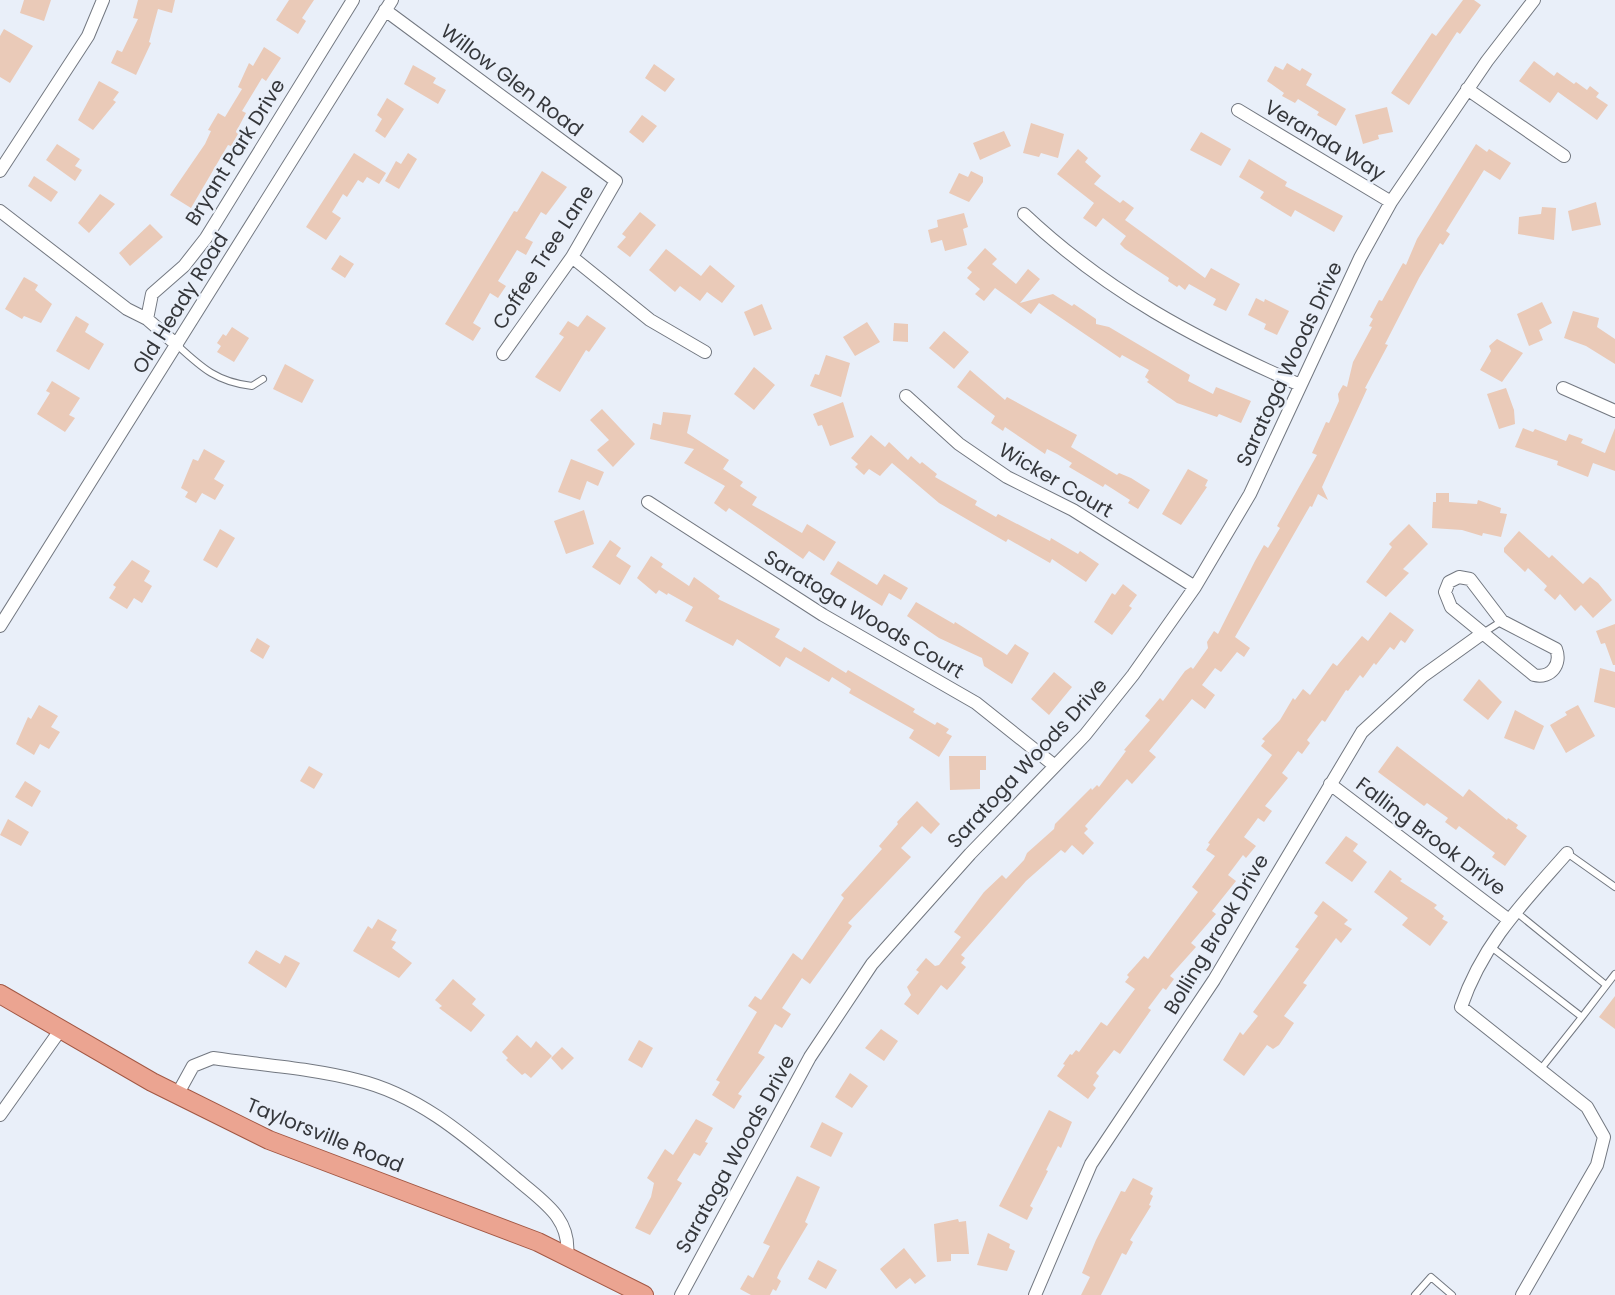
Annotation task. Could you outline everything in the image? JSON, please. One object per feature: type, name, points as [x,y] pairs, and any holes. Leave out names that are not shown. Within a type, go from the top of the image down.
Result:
[{"type":"main road","name":"Taylorsville Road","points":[[0,994],[177,1095],[308,1156],[500,1226],[567,1255],[645,1295]]},
{"type":"street","points":[[0,171],[88,36],[103,0]]},
{"type":"street","name":"Bryant Park Drive","points":[[147,319],[152,294],[184,266],[206,238],[352,0]]},
{"type":"street","name":"Saratoga Woods Drive","points":[[681,1295],[799,1077],[840,1009],[872,964],[905,925],[1085,735],[1133,675],[1195,587],[1250,494],[1360,258],[1391,202],[1467,89],[1534,0]]},
{"type":"street","name":"Willow Glen Road","points":[[388,5],[616,181]]},
{"type":"street","name":"Old Heady Road","points":[[0,626],[388,5]]},
{"type":"street","points":[[1467,89],[1564,156]]},
{"type":"street","name":"Veranda Way","points":[[1238,110],[1391,202]]},
{"type":"street","name":"Coffee Tree Lane","points":[[503,354],[572,256],[616,181]]},
{"type":"street","points":[[0,211],[127,309],[147,319],[177,345]]},
{"type":"street","points":[[1024,214],[1078,261],[1132,300],[1214,347],[1300,385]]},
{"type":"street","points":[[572,256],[650,320],[705,352]]},
{"type":"street","points":[[1563,388],[1615,411]]},
{"type":"street","name":"Wicker Court","points":[[906,396],[959,444],[1007,477],[1073,510],[1195,587]]},
{"type":"street","name":"Saratoga Woods Court","points":[[648,502],[824,615],[976,703],[1055,766]]},
{"type":"street","points":[[1454,579],[1470,579],[1502,621],[1556,649],[1558,661],[1551,672],[1539,676],[1534,675],[1447,603],[1444,592],[1454,579]]},
{"type":"street","name":"Bolling Brook Drive","points":[[1035,1295],[1091,1164],[1214,980],[1362,732],[1423,676],[1483,633]]},
{"type":"street","name":"Falling Brook Drive","points":[[1330,784],[1513,916]]},
{"type":"street","points":[[1522,1295],[1597,1166],[1604,1137],[1587,1107],[1461,1007],[1472,974],[1490,946],[1567,853]]},
{"type":"street","points":[[0,1115],[61,1029]]},
{"type":"street","points":[[177,1095],[193,1066],[213,1058],[356,1079],[399,1095],[458,1130],[554,1211],[566,1231],[567,1255]]},
{"type":"lane","points":[[177,345],[208,373],[234,384],[252,386],[263,379]]},
{"type":"lane","points":[[1483,633],[1502,621]]},
{"type":"lane","points":[[1567,853],[1615,887]]},
{"type":"lane","points":[[1513,916],[1606,985]]},
{"type":"lane","points":[[1490,946],[1582,1017]]},
{"type":"lane","points":[[1540,1070],[1615,974]]},
{"type":"lane","points":[[1415,1295],[1431,1277],[1452,1295]]},
{"type":"building","points":[[24,0],[51,0],[44,21],[20,13]]},
{"type":"building","points":[[138,0],[175,0],[172,13],[158,9],[149,42],[151,43],[136,75],[111,63],[117,50],[122,52],[138,19],[133,18]]},
{"type":"building","points":[[289,0],[314,0],[302,18],[306,21],[298,34],[276,20]]},
{"type":"building","points":[[1463,0],[1474,0],[1481,5],[1460,34],[1457,32],[1409,105],[1391,93],[1432,33],[1436,36]]},
{"type":"building","points":[[4,29],[33,46],[10,83],[0,77],[0,36]]},
{"type":"building","points":[[264,47],[281,58],[266,81],[262,78],[242,111],[246,113],[236,132],[238,134],[231,146],[228,145],[191,208],[170,195],[205,144],[211,131],[208,130],[218,113],[225,117],[242,89],[238,87],[249,63],[253,66]]},
{"type":"building","points":[[1534,61],[1554,76],[1557,72],[1574,84],[1576,82],[1587,90],[1590,86],[1599,93],[1596,97],[1608,105],[1597,120],[1558,92],[1550,103],[1519,81]]},
{"type":"building","points":[[1287,63],[1300,71],[1302,68],[1312,74],[1306,85],[1346,109],[1336,126],[1317,115],[1319,112],[1298,99],[1295,103],[1282,96],[1284,93],[1267,81],[1275,66],[1283,70]]},
{"type":"building","points":[[654,64],[675,79],[665,92],[645,78]]},
{"type":"building","points":[[413,65],[436,78],[433,83],[446,90],[438,104],[404,84]]},
{"type":"building","points":[[99,81],[119,92],[113,100],[116,102],[93,130],[78,120]]},
{"type":"building","points":[[387,98],[404,109],[385,138],[375,131],[382,119],[377,115]]},
{"type":"building","points":[[1387,107],[1393,132],[1378,135],[1379,139],[1363,144],[1355,115]]},
{"type":"building","points":[[642,115],[657,126],[643,143],[629,132]]},
{"type":"building","points":[[1031,123],[1064,134],[1058,158],[1041,153],[1039,157],[1023,153]]},
{"type":"building","points":[[1004,131],[1011,146],[980,160],[973,143]]},
{"type":"building","points":[[1201,132],[1231,149],[1221,166],[1190,150]]},
{"type":"building","points":[[57,144],[80,159],[75,166],[82,170],[75,181],[46,160]]},
{"type":"building","points":[[1476,144],[1487,152],[1489,149],[1511,163],[1500,180],[1484,170],[1446,231],[1450,234],[1443,245],[1440,243],[1419,278],[1385,344],[1388,345],[1365,388],[1367,389],[1322,487],[1328,500],[1318,494],[1235,637],[1250,648],[1244,657],[1237,652],[1221,672],[1215,668],[1202,685],[1215,695],[1205,709],[1192,699],[1149,751],[1156,757],[1132,784],[1127,779],[1085,826],[1088,829],[1084,833],[1094,843],[1083,855],[1072,845],[1065,853],[1061,850],[1026,881],[961,955],[965,958],[961,963],[966,967],[947,990],[941,985],[918,1015],[904,1004],[911,995],[907,987],[919,972],[916,970],[926,958],[935,966],[939,965],[961,937],[954,932],[984,892],[1002,875],[1006,879],[1024,860],[1027,853],[1054,829],[1055,824],[1091,788],[1092,790],[1097,785],[1099,787],[1126,751],[1124,750],[1150,720],[1145,716],[1160,698],[1163,701],[1185,671],[1191,667],[1193,669],[1208,648],[1207,642],[1214,631],[1218,634],[1264,545],[1268,548],[1280,528],[1277,526],[1317,455],[1312,453],[1326,422],[1329,423],[1339,401],[1338,394],[1343,385],[1347,387],[1353,362],[1372,327],[1369,326],[1373,319],[1370,317],[1379,300],[1382,301],[1403,263],[1406,265],[1417,239]]},
{"type":"building","points":[[1078,149],[1088,158],[1085,162],[1101,176],[1094,184],[1120,203],[1123,200],[1134,208],[1125,220],[1205,278],[1211,268],[1240,284],[1226,311],[1213,305],[1216,299],[1189,284],[1185,290],[1179,285],[1177,287],[1168,281],[1169,278],[1125,249],[1120,244],[1126,236],[1103,218],[1096,227],[1083,218],[1094,203],[1057,174]]},
{"type":"building","points":[[354,153],[386,173],[379,184],[367,177],[363,183],[358,180],[347,197],[343,194],[332,212],[341,218],[326,240],[306,227]]},
{"type":"building","points":[[408,153],[417,159],[399,189],[385,181],[396,161],[401,164]]},
{"type":"building","points":[[1249,159],[1287,182],[1285,186],[1343,216],[1334,232],[1295,210],[1291,217],[1260,198],[1264,192],[1239,177]]},
{"type":"building","points":[[542,171],[567,187],[546,215],[541,212],[525,238],[533,242],[526,255],[517,250],[498,281],[506,286],[498,298],[490,293],[473,323],[481,328],[473,341],[445,324],[514,211],[517,212]]},
{"type":"building","points":[[971,171],[983,177],[983,182],[969,202],[949,193],[959,173],[968,177]]},
{"type":"building","points":[[34,176],[58,192],[51,202],[28,186]]},
{"type":"building","points":[[100,194],[115,204],[89,233],[78,223]]},
{"type":"building","points":[[1596,202],[1601,225],[1572,231],[1568,211]]},
{"type":"building","points":[[1542,207],[1556,208],[1554,240],[1518,234],[1519,217],[1541,214]]},
{"type":"building","points":[[640,212],[656,225],[630,257],[617,247],[626,237],[622,234]]},
{"type":"building","points":[[964,213],[968,227],[963,229],[967,245],[945,251],[942,240],[931,243],[928,230],[938,227],[937,220]]},
{"type":"building","points":[[150,224],[163,237],[130,266],[119,253]]},
{"type":"building","points":[[985,248],[997,259],[992,264],[1016,284],[1028,269],[1040,279],[1020,303],[1053,294],[1072,306],[1074,304],[1096,319],[1096,324],[1109,327],[1190,375],[1188,381],[1213,394],[1216,387],[1251,401],[1241,423],[1219,414],[1217,417],[1177,403],[1147,382],[1149,380],[1145,377],[1149,370],[1122,355],[1120,358],[1039,303],[1031,314],[995,288],[984,301],[975,294],[980,289],[967,278],[972,272],[967,268]]},
{"type":"building","points":[[666,249],[701,276],[710,265],[735,286],[722,303],[707,292],[700,301],[680,286],[675,292],[649,270]]},
{"type":"building","points":[[340,255],[354,264],[345,278],[331,269]]},
{"type":"building","points":[[24,277],[38,285],[35,290],[52,304],[41,323],[24,316],[22,319],[5,309]]},
{"type":"building","points":[[1256,298],[1264,302],[1265,299],[1289,311],[1277,335],[1264,329],[1266,324],[1248,315]]},
{"type":"building","points":[[1542,302],[1552,323],[1539,330],[1543,340],[1529,346],[1517,314]]},
{"type":"building","points":[[762,304],[772,329],[754,336],[744,312]]},
{"type":"building","points":[[1573,311],[1599,318],[1597,327],[1615,339],[1615,364],[1586,346],[1564,338]]},
{"type":"building","points":[[587,315],[606,328],[589,352],[586,350],[560,392],[535,377],[564,337],[559,334],[568,321],[578,327]]},
{"type":"building","points":[[76,316],[89,324],[85,332],[104,344],[89,370],[56,351]]},
{"type":"building","points":[[867,322],[880,342],[855,356],[843,337]]},
{"type":"building","points":[[894,323],[908,324],[908,342],[893,341]]},
{"type":"building","points":[[232,327],[249,338],[234,362],[217,352],[221,346],[217,343]]},
{"type":"building","points":[[944,331],[969,352],[954,369],[929,348]]},
{"type":"building","points":[[1497,339],[1523,353],[1502,382],[1480,370],[1491,351],[1489,346]]},
{"type":"building","points":[[826,355],[850,363],[841,397],[810,386],[815,374],[819,375]]},
{"type":"building","points":[[285,364],[314,380],[302,403],[273,389]]},
{"type":"building","points":[[754,367],[775,385],[754,410],[734,394]]},
{"type":"building","points":[[970,370],[1005,400],[1007,397],[1077,435],[1071,447],[1117,475],[1119,473],[1131,478],[1150,490],[1138,509],[1128,503],[1130,500],[1105,484],[1103,487],[1069,467],[1072,463],[1057,454],[1047,449],[1045,454],[1005,427],[1003,431],[991,423],[995,416],[957,387]]},
{"type":"building","points":[[52,381],[80,398],[69,415],[75,418],[65,432],[37,414],[50,393],[46,391]]},
{"type":"building","points":[[1506,388],[1514,410],[1515,424],[1499,429],[1487,394]]},
{"type":"building","points":[[843,402],[854,437],[830,446],[822,425],[818,426],[813,414]]},
{"type":"building","points":[[602,409],[635,444],[613,467],[597,450],[609,440],[590,420]]},
{"type":"building","points":[[663,412],[691,415],[687,433],[729,460],[723,469],[743,482],[740,486],[757,497],[752,505],[802,533],[807,524],[836,542],[824,561],[809,551],[803,559],[729,508],[726,512],[714,503],[725,486],[684,463],[694,449],[650,439],[653,423],[661,425]]},
{"type":"building","points":[[1523,428],[1533,432],[1535,429],[1566,441],[1569,434],[1583,439],[1581,443],[1605,453],[1615,428],[1615,471],[1593,463],[1588,477],[1557,465],[1558,461],[1515,447]]},
{"type":"building","points":[[871,435],[885,447],[889,442],[908,460],[911,456],[920,464],[922,462],[937,474],[935,477],[977,501],[975,505],[996,517],[998,514],[1050,541],[1051,538],[1078,554],[1080,551],[1099,564],[1086,582],[1052,559],[1050,563],[1008,539],[1006,542],[939,503],[892,463],[880,476],[869,469],[864,475],[855,467],[858,464],[851,458]]},
{"type":"building","points":[[204,449],[225,461],[214,479],[224,485],[215,500],[202,493],[196,503],[185,497],[188,492],[181,488],[193,459],[198,461]]},
{"type":"building","points":[[571,459],[604,472],[598,486],[587,481],[580,500],[558,492]]},
{"type":"building","points":[[1188,469],[1208,480],[1205,486],[1207,487],[1181,525],[1162,514]]},
{"type":"building","points":[[1436,493],[1449,493],[1449,502],[1477,504],[1478,500],[1501,508],[1500,513],[1507,514],[1501,537],[1483,533],[1482,536],[1462,530],[1432,528],[1433,502],[1436,502]]},
{"type":"building","points":[[584,510],[594,544],[566,554],[554,521]]},
{"type":"building","points":[[1409,524],[1428,544],[1403,569],[1409,573],[1386,597],[1366,582],[1392,547],[1389,544]]},
{"type":"building","points":[[220,529],[235,538],[217,568],[203,560]]},
{"type":"building","points":[[1519,531],[1549,558],[1552,555],[1583,584],[1590,577],[1612,600],[1593,618],[1581,605],[1575,611],[1560,594],[1555,600],[1544,590],[1547,586],[1528,568],[1525,572],[1504,552],[1504,548]]},
{"type":"building","points":[[610,540],[621,548],[616,556],[631,566],[620,585],[592,567]]},
{"type":"building","points":[[651,556],[663,564],[661,567],[689,586],[694,577],[720,596],[718,599],[780,629],[775,637],[801,652],[804,647],[846,673],[848,670],[915,709],[913,712],[935,725],[937,722],[949,729],[946,733],[952,736],[939,757],[909,738],[914,730],[849,693],[851,689],[832,677],[829,682],[786,657],[780,667],[737,639],[733,646],[685,621],[693,607],[668,593],[667,595],[659,590],[656,594],[637,578]]},
{"type":"building","points":[[132,560],[150,571],[144,581],[152,586],[142,603],[134,598],[127,609],[109,598],[116,587],[113,585]]},
{"type":"building","points":[[838,561],[877,585],[884,574],[908,588],[901,600],[889,593],[882,606],[830,574]]},
{"type":"building","points":[[1123,584],[1137,595],[1129,606],[1132,608],[1112,635],[1094,622],[1112,593],[1115,595]]},
{"type":"building","points":[[916,602],[954,624],[955,622],[1007,655],[1015,644],[1029,653],[1012,684],[984,666],[982,658],[939,638],[907,616]]},
{"type":"building","points":[[1390,612],[1414,630],[1405,643],[1401,640],[1394,650],[1390,647],[1363,678],[1360,675],[1348,691],[1346,690],[1325,722],[1322,720],[1307,740],[1310,743],[1302,754],[1298,751],[1282,773],[1288,778],[1265,806],[1272,811],[1264,822],[1258,818],[1244,837],[1256,846],[1246,858],[1243,855],[1228,875],[1236,881],[1212,911],[1216,914],[1191,943],[1196,947],[1170,976],[1174,979],[1166,990],[1163,988],[1148,1008],[1151,1010],[1120,1054],[1114,1050],[1096,1073],[1099,1076],[1093,1085],[1096,1088],[1088,1099],[1057,1076],[1070,1054],[1072,1055],[1076,1050],[1079,1052],[1101,1022],[1107,1026],[1135,989],[1125,982],[1129,977],[1127,975],[1144,956],[1148,959],[1198,892],[1192,887],[1215,856],[1206,850],[1210,844],[1208,843],[1272,755],[1261,746],[1265,741],[1262,739],[1280,720],[1293,698],[1295,700],[1303,689],[1310,695],[1333,663],[1337,666],[1362,636],[1368,641]]},
{"type":"building","points":[[1615,624],[1615,665],[1613,665],[1605,643],[1601,644],[1596,631]]},
{"type":"building","points":[[257,638],[270,646],[263,659],[250,651]]},
{"type":"building","points":[[1600,668],[1615,672],[1615,708],[1594,702]]},
{"type":"building","points":[[1054,672],[1072,687],[1049,715],[1031,699]]},
{"type":"building","points":[[1479,679],[1502,702],[1488,720],[1463,700]]},
{"type":"building","points":[[39,705],[58,716],[51,727],[60,732],[49,749],[40,744],[34,755],[16,744],[28,717],[31,719]]},
{"type":"building","points":[[1578,705],[1595,736],[1566,753],[1550,725],[1567,715],[1565,712]]},
{"type":"building","points":[[1515,710],[1544,726],[1534,750],[1504,738]]},
{"type":"building","points":[[1397,746],[1463,797],[1469,789],[1507,820],[1508,818],[1518,825],[1516,828],[1527,836],[1505,866],[1492,857],[1495,853],[1459,826],[1456,830],[1445,822],[1448,818],[1427,803],[1424,806],[1378,772]]},
{"type":"building","points":[[949,756],[986,756],[986,770],[980,770],[980,789],[950,790]]},
{"type":"building","points":[[309,766],[323,774],[314,789],[300,781]]},
{"type":"building","points":[[25,781],[41,791],[32,807],[15,797]]},
{"type":"building","points":[[917,801],[940,824],[931,834],[922,826],[901,848],[911,857],[848,923],[852,926],[810,984],[802,978],[782,1008],[791,1014],[782,1028],[775,1024],[758,1053],[765,1057],[738,1094],[742,1096],[734,1109],[712,1095],[720,1082],[716,1080],[757,1012],[748,1006],[755,996],[761,1000],[793,953],[802,960],[844,898],[841,895],[882,849],[879,846]]},
{"type":"building","points":[[8,819],[29,832],[21,846],[0,835]]},
{"type":"building","points":[[1346,836],[1358,844],[1353,851],[1367,862],[1352,882],[1325,863]]},
{"type":"building","points":[[1390,870],[1402,879],[1400,881],[1437,905],[1434,908],[1444,916],[1442,919],[1448,922],[1430,946],[1402,925],[1408,918],[1374,892]]},
{"type":"building","points":[[1323,901],[1348,920],[1344,924],[1352,929],[1341,943],[1336,938],[1303,983],[1307,985],[1284,1016],[1294,1023],[1279,1045],[1273,1049],[1267,1045],[1244,1076],[1223,1060],[1240,1032],[1243,1035],[1258,1016],[1253,1012],[1299,949],[1295,947],[1318,916],[1314,913]]},
{"type":"building","points":[[378,919],[397,930],[391,940],[396,942],[392,948],[412,963],[399,978],[353,951],[368,926],[372,929]]},
{"type":"building","points":[[256,950],[280,964],[285,955],[300,963],[286,988],[248,963]]},
{"type":"building","points":[[453,979],[476,999],[472,1004],[485,1015],[471,1032],[439,1008],[442,1006],[435,1000]]},
{"type":"building","points":[[1615,996],[1615,1029],[1599,1017]]},
{"type":"building","points":[[881,1029],[898,1041],[884,1061],[865,1048]]},
{"type":"building","points":[[517,1035],[531,1048],[536,1041],[552,1056],[531,1078],[525,1073],[522,1075],[506,1060],[508,1058],[502,1052]]},
{"type":"building","points":[[639,1040],[653,1048],[642,1068],[628,1060]]},
{"type":"building","points":[[562,1047],[574,1058],[562,1070],[551,1058]]},
{"type":"building","points":[[850,1073],[868,1086],[852,1108],[835,1097]]},
{"type":"building","points":[[1049,1110],[1072,1122],[1061,1148],[1058,1146],[1046,1170],[1048,1171],[1030,1206],[1033,1208],[1027,1220],[999,1206]]},
{"type":"building","points":[[696,1119],[713,1128],[705,1142],[708,1143],[700,1156],[694,1153],[677,1180],[682,1183],[650,1235],[635,1228],[651,1197],[654,1183],[647,1178],[665,1149],[673,1155]]},
{"type":"building","points":[[822,1122],[843,1133],[831,1157],[810,1147]]},
{"type":"building","points":[[797,1176],[820,1187],[805,1222],[808,1224],[780,1271],[777,1278],[781,1281],[776,1291],[773,1289],[770,1295],[751,1295],[740,1289],[748,1275],[753,1278],[770,1246],[763,1243]]},
{"type":"building","points":[[1133,1178],[1153,1188],[1150,1194],[1153,1196],[1149,1205],[1151,1206],[1130,1240],[1133,1242],[1126,1255],[1122,1253],[1101,1295],[1081,1295],[1090,1277],[1082,1273],[1096,1240],[1121,1191],[1125,1192]]},
{"type":"building","points":[[958,1219],[959,1222],[966,1221],[969,1254],[951,1254],[951,1261],[937,1262],[934,1224]]},
{"type":"building","points":[[988,1233],[1010,1244],[1009,1248],[1015,1251],[1007,1271],[977,1265]]},
{"type":"building","points":[[904,1248],[926,1276],[915,1284],[910,1278],[896,1289],[880,1269]]},
{"type":"building","points":[[818,1260],[837,1270],[826,1289],[808,1279]]}]
